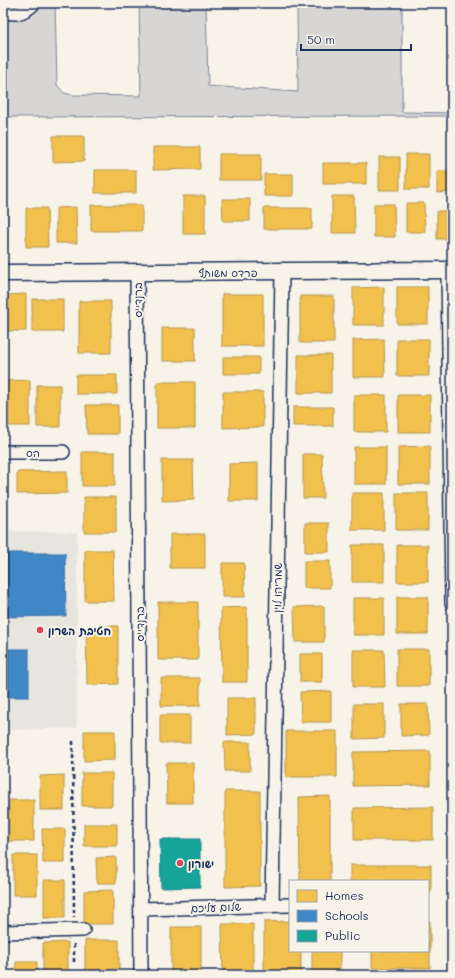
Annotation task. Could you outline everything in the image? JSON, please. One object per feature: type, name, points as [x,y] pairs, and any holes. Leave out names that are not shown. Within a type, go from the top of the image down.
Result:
[{"type":"street","points":[[3,10],[13,13],[21,12],[28,9],[34,3]]},
{"type":"street","points":[[450,270],[452,603]]},
{"type":"street","name":"פרדס משותף","points":[[3,273],[450,270]]},
{"type":"street","name":"שמריהו לוין","points":[[272,906],[282,271]]},
{"type":"street","name":"ברנדייס","points":[[137,272],[141,975]]},
{"type":"street","name":"הס","points":[[3,452],[62,452]]},
{"type":"street","name":"שלום עליכם","points":[[141,909],[289,905]]},
{"type":"street","points":[[3,932],[78,930]]},
{"type":"path","points":[[73,741],[78,930],[74,962]]},
{"type":"shaded area","points":[[3,3],[55,3],[57,85],[64,93],[73,95],[141,96],[139,3],[206,3],[208,86],[298,92],[297,3],[402,3],[402,112],[452,113],[452,116],[3,117]]},
{"type":"shaded area","name":"חטיבת השרון","points":[[3,531],[77,532],[77,728],[3,730]]},
{"type":"building: Homes","points":[[53,136],[84,136],[84,161],[53,162]]},
{"type":"building: Homes","points":[[153,147],[200,147],[200,169],[153,170]]},
{"type":"building: Homes","points":[[219,154],[261,154],[261,180],[219,180]]},
{"type":"building: Homes","points":[[406,154],[429,154],[429,189],[406,189]]},
{"type":"building: Homes","points":[[379,157],[400,157],[400,190],[379,190]]},
{"type":"building: Homes","points":[[323,163],[366,163],[366,184],[323,184]]},
{"type":"building: Homes","points":[[95,170],[136,170],[136,193],[95,193]]},
{"type":"building: Homes","points":[[437,171],[452,171],[452,192],[437,193]]},
{"type":"building: Homes","points":[[264,174],[293,174],[293,196],[264,196]]},
{"type":"building: Homes","points":[[183,196],[205,196],[205,234],[183,234]]},
{"type":"building: Homes","points":[[332,196],[354,196],[355,233],[332,233]]},
{"type":"building: Homes","points":[[222,199],[250,199],[250,221],[223,221]]},
{"type":"building: Homes","points":[[3,203],[7,203],[7,241],[3,241]]},
{"type":"building: Homes","points":[[406,203],[424,203],[425,232],[406,232]]},
{"type":"building: Homes","points":[[374,204],[394,204],[395,237],[374,237]]},
{"type":"building: Homes","points":[[91,205],[142,205],[142,231],[91,231]]},
{"type":"building: Homes","points":[[76,207],[77,243],[56,243],[56,208]]},
{"type":"building: Homes","points":[[26,208],[47,208],[48,247],[26,247]]},
{"type":"building: Homes","points":[[264,208],[312,208],[312,229],[264,229]]},
{"type":"building: Homes","points":[[437,211],[452,211],[452,239],[437,239]]},
{"type":"building: Homes","points":[[384,287],[384,325],[353,325],[353,288]]},
{"type":"building: Homes","points":[[397,287],[428,287],[428,324],[397,324]]},
{"type":"building: Homes","points":[[26,294],[26,331],[3,331],[3,295]]},
{"type":"building: Homes","points":[[222,294],[263,294],[263,346],[222,346]]},
{"type":"building: Homes","points":[[300,296],[334,296],[334,343],[300,343]]},
{"type":"building: Homes","points":[[32,299],[63,299],[63,332],[32,332]]},
{"type":"building: Homes","points":[[79,301],[111,301],[111,353],[79,353]]},
{"type":"building: Homes","points":[[162,328],[195,328],[195,361],[162,361]]},
{"type":"building: Homes","points":[[384,339],[385,377],[353,377],[353,340]]},
{"type":"building: Homes","points":[[397,339],[429,339],[429,376],[397,376]]},
{"type":"building: Homes","points":[[298,355],[331,355],[331,393],[298,393]]},
{"type":"building: Homes","points":[[223,357],[259,357],[259,374],[223,374]]},
{"type":"building: Homes","points":[[76,375],[117,375],[117,394],[76,394]]},
{"type":"building: Homes","points":[[30,380],[30,426],[3,426],[3,381]]},
{"type":"building: Homes","points":[[157,382],[195,382],[195,428],[157,428]]},
{"type":"building: Homes","points":[[37,385],[60,385],[60,427],[37,427]]},
{"type":"building: Homes","points":[[223,392],[263,392],[263,427],[223,428]]},
{"type":"building: Homes","points":[[354,395],[386,395],[386,432],[354,432]]},
{"type":"building: Homes","points":[[398,395],[430,395],[430,432],[398,432]]},
{"type":"building: Homes","points":[[86,405],[118,405],[118,434],[87,434]]},
{"type":"building: Homes","points":[[293,407],[333,407],[333,426],[293,426]]},
{"type":"building: Homes","points":[[430,446],[430,484],[398,484],[398,447]]},
{"type":"building: Homes","points":[[354,447],[386,447],[386,484],[354,484]]},
{"type":"building: Homes","points":[[82,452],[115,452],[115,486],[82,486]]},
{"type":"building: Homes","points":[[303,454],[322,454],[323,498],[303,498]]},
{"type":"building: Homes","points":[[162,460],[193,460],[194,500],[162,501]]},
{"type":"building: Homes","points":[[258,463],[258,501],[229,501],[229,464]]},
{"type":"building: Homes","points":[[67,471],[67,493],[17,494],[17,472]]},
{"type":"building: Homes","points":[[352,493],[384,493],[384,530],[352,530]]},
{"type":"building: Homes","points":[[396,493],[428,493],[428,530],[396,530]]},
{"type":"building: Homes","points":[[84,497],[116,497],[116,532],[84,532]]},
{"type":"building: Homes","points":[[305,523],[329,523],[329,552],[305,552]]},
{"type":"building: Homes","points":[[170,534],[205,534],[205,568],[170,568]]},
{"type":"building: Homes","points":[[352,545],[384,545],[384,582],[352,582]]},
{"type":"building: Homes","points":[[397,545],[428,545],[428,582],[397,582]]},
{"type":"building: Homes","points":[[85,550],[113,550],[114,601],[85,601]]},
{"type":"building: Homes","points":[[304,561],[330,561],[330,588],[304,588]]},
{"type":"building: Homes","points":[[222,563],[244,563],[245,597],[222,597]]},
{"type":"building: Homes","points":[[397,597],[428,597],[428,634],[397,634]]},
{"type":"building: Homes","points":[[353,598],[384,598],[384,635],[353,635]]},
{"type":"building: Homes","points":[[158,602],[198,602],[198,660],[158,660]]},
{"type":"building: Homes","points":[[324,606],[324,642],[295,642],[294,607]]},
{"type":"building: Homes","points":[[247,607],[247,682],[222,682],[221,608]]},
{"type":"building: Homes","points":[[86,626],[118,626],[118,684],[87,685]]},
{"type":"building: Homes","points":[[397,649],[429,649],[429,686],[397,686]]},
{"type":"building: Homes","points":[[353,650],[384,650],[385,687],[353,687]]},
{"type":"building: Homes","points":[[300,654],[322,654],[322,682],[300,682]]},
{"type":"building: Homes","points":[[161,678],[200,678],[200,706],[161,706]]},
{"type":"building: Homes","points":[[331,691],[331,722],[301,722],[300,692]]},
{"type":"building: Homes","points":[[227,698],[256,698],[256,734],[227,735]]},
{"type":"building: Homes","points":[[354,704],[384,704],[384,738],[354,739]]},
{"type":"building: Homes","points":[[401,704],[428,704],[429,735],[401,736]]},
{"type":"building: Homes","points":[[160,715],[190,715],[190,743],[160,743]]},
{"type":"building: Homes","points":[[84,731],[115,731],[115,760],[84,761]]},
{"type":"building: Homes","points":[[286,731],[337,731],[337,777],[286,777]]},
{"type":"building: Homes","points":[[224,742],[250,742],[250,771],[225,771]]},
{"type":"building: Homes","points":[[430,751],[430,785],[353,786],[353,752]]},
{"type":"building: Homes","points":[[166,763],[193,763],[193,803],[167,803]]},
{"type":"building: Homes","points":[[82,773],[112,773],[112,806],[82,806]]},
{"type":"building: Homes","points":[[64,775],[64,810],[40,810],[40,776]]},
{"type":"building: Homes","points":[[225,791],[260,791],[260,886],[225,887]]},
{"type":"building: Homes","points":[[330,796],[330,880],[300,880],[299,797]]},
{"type":"building: Homes","points":[[9,800],[34,800],[34,841],[9,841]]},
{"type":"building: Homes","points":[[433,807],[433,840],[354,840],[354,808]]},
{"type":"building: Homes","points":[[84,824],[117,824],[117,846],[84,846]]},
{"type":"building: Homes","points":[[42,829],[65,829],[65,863],[43,863]]},
{"type":"building: Homes","points":[[13,855],[37,855],[37,895],[13,895]]},
{"type":"building: Homes","points":[[116,857],[116,883],[97,883],[96,858]]},
{"type":"building: Homes","points":[[350,865],[431,865],[431,892],[429,892],[429,880],[350,880]]},
{"type":"building: Homes","points":[[44,880],[65,880],[65,918],[44,918]]},
{"type":"building: Homes","points":[[113,890],[113,924],[84,924],[84,891]]},
{"type":"building: Homes","points":[[289,921],[289,952],[301,952],[301,975],[264,975],[264,922]]},
{"type":"building: Homes","points":[[430,921],[430,968],[372,968],[372,952],[429,952]]},
{"type":"building: Homes","points":[[222,924],[253,924],[253,975],[223,975]]},
{"type":"building: Homes","points":[[171,927],[201,927],[201,975],[171,975]]},
{"type":"building: Homes","points":[[85,940],[119,940],[119,969],[85,970]]},
{"type":"building: Homes","points":[[68,942],[68,975],[43,975],[43,943]]},
{"type":"building: Homes","points":[[312,952],[340,952],[340,975],[312,975]]},
{"type":"building: Homes","points":[[16,962],[37,962],[37,975],[16,975]]},
{"type":"building: Schools","points":[[3,553],[65,553],[66,616],[3,617]]},
{"type":"building: Schools","points":[[3,649],[29,649],[29,697],[3,697]]},
{"type":"building: Public","name":"ישורון","points":[[160,839],[200,839],[200,887],[161,888]]},
{"type":"place","name":"חטיבת השרון","points":[[40,630]]},
{"type":"place","name":"ישורון","points":[[180,863]]}]
